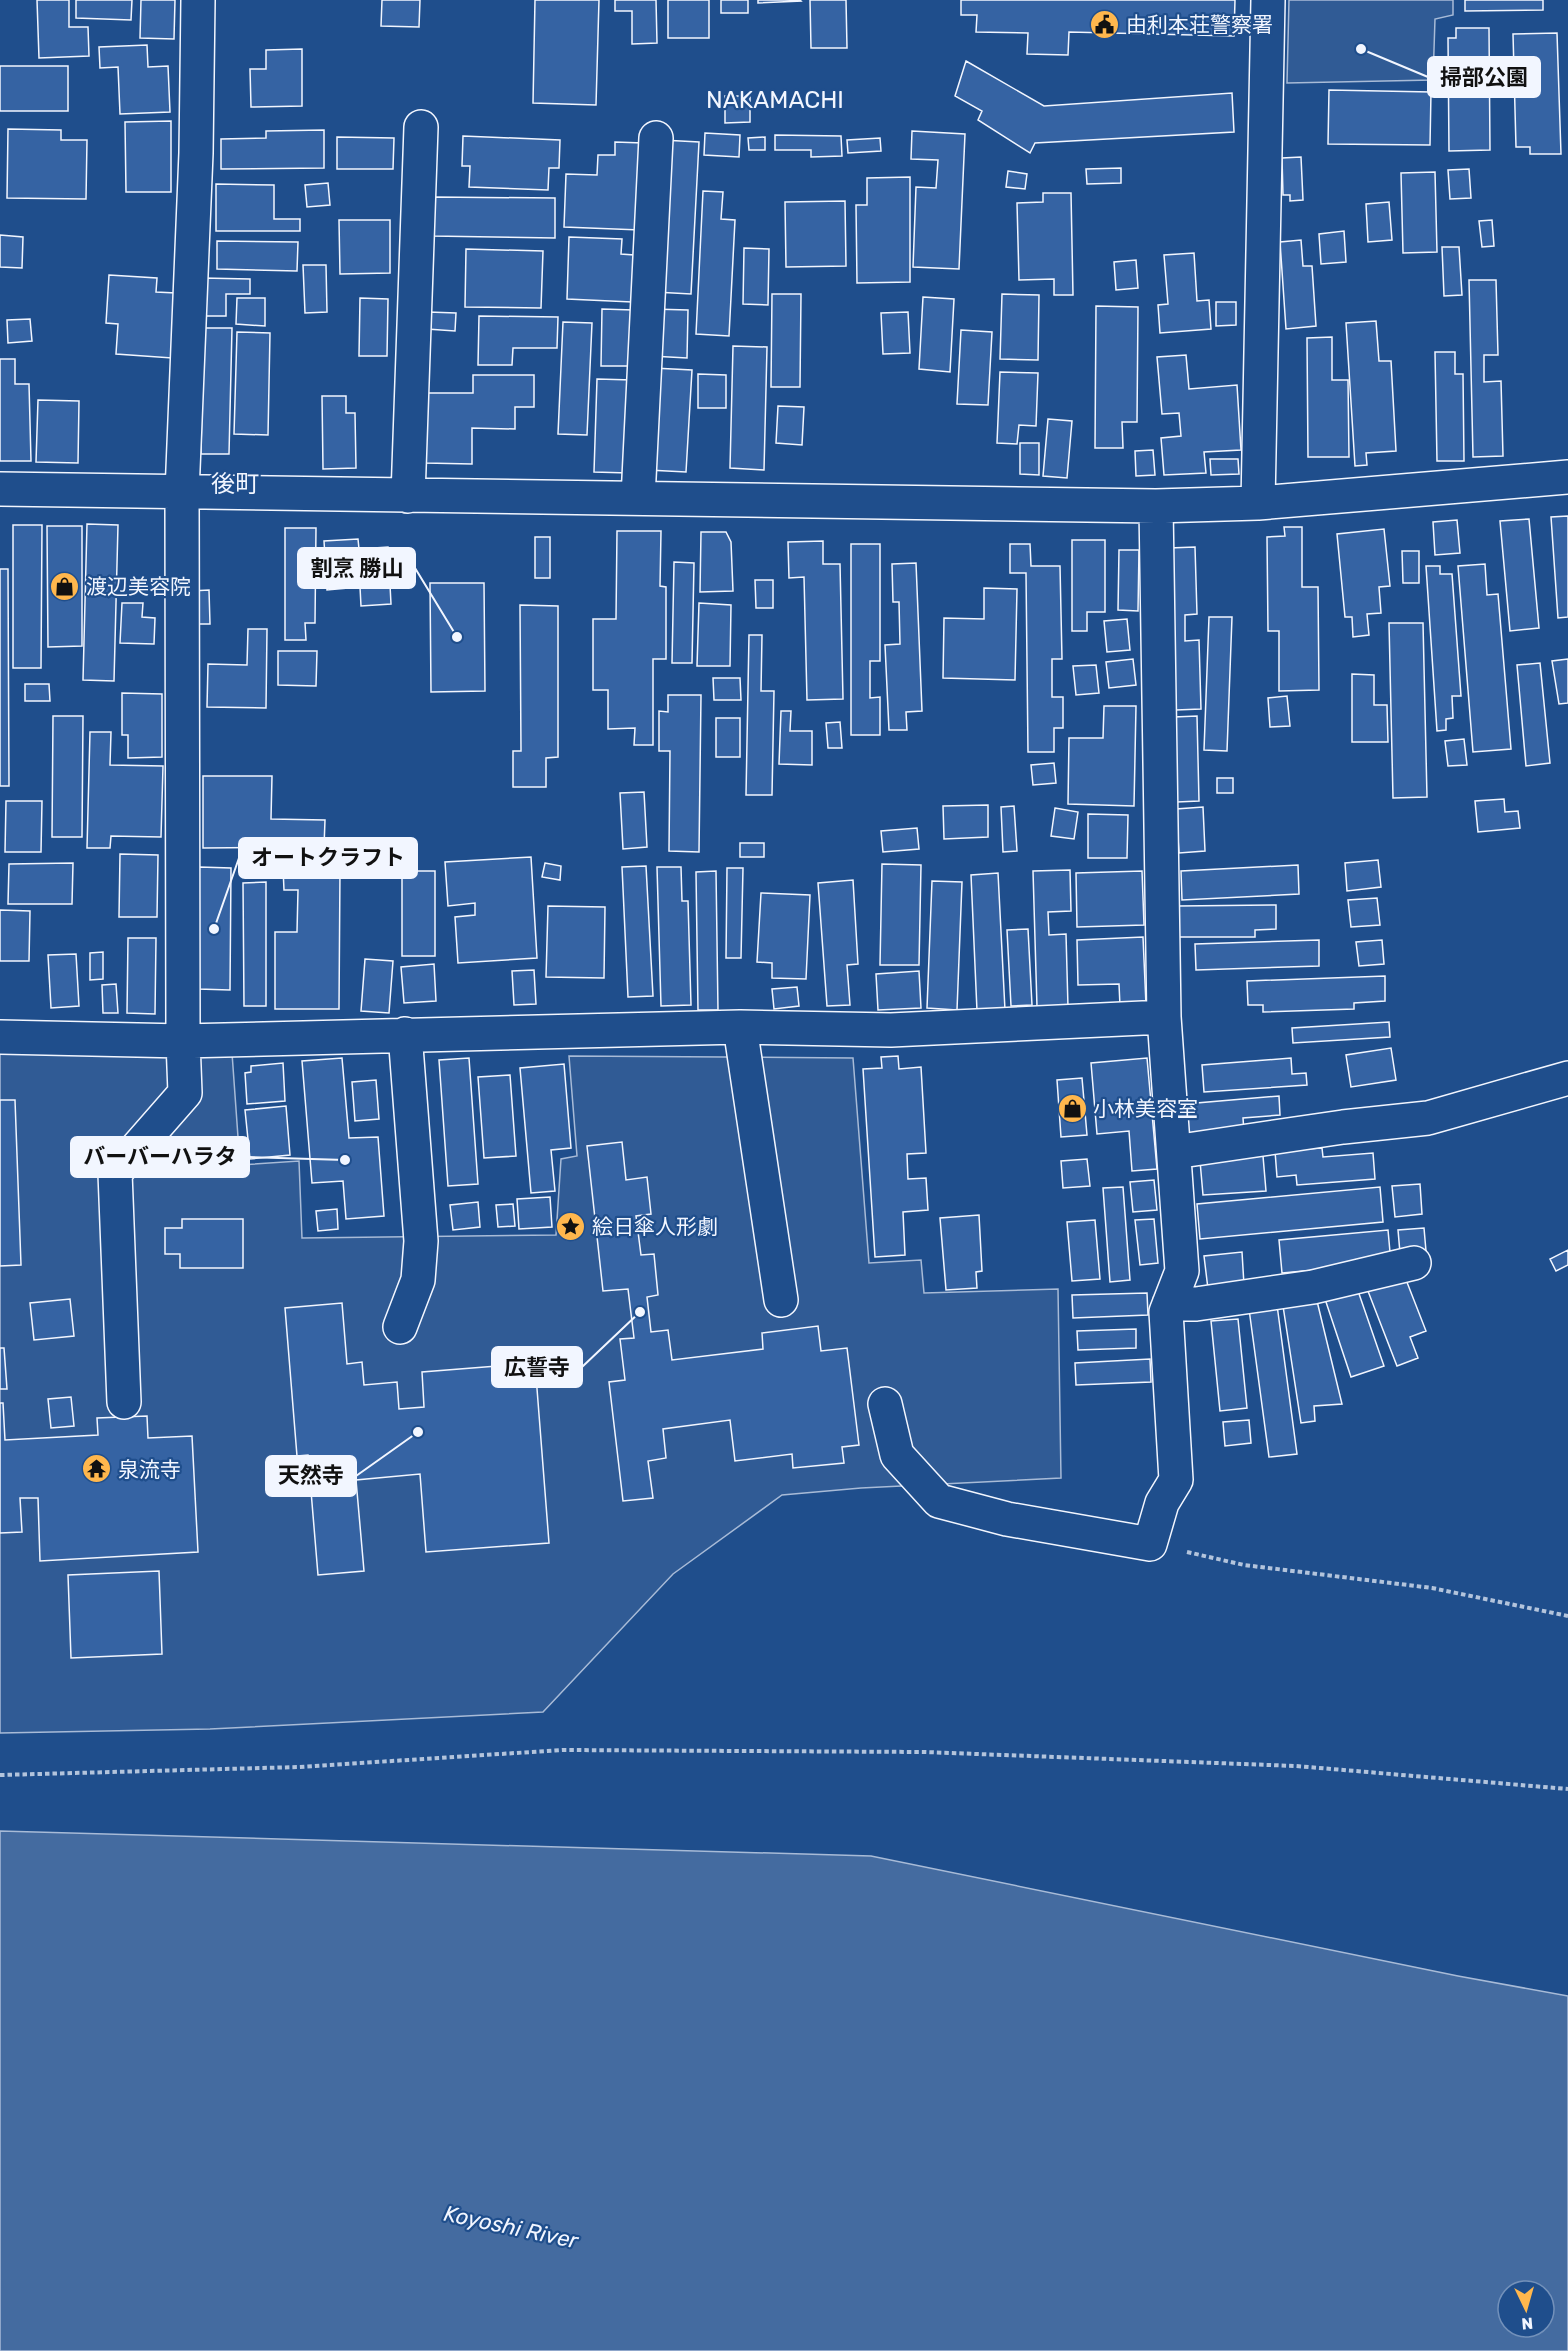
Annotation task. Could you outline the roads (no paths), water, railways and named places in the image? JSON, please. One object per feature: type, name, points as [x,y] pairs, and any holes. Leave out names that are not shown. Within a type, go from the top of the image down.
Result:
[{"type":"street","points":[[124,1402],[116,1173],[185,1093],[182,492],[196,153],[198,0]]},
{"type":"street","points":[[1258,503],[1268,0]]},
{"type":"street","points":[[408,496],[421,127]]},
{"type":"street","points":[[638,498],[656,138]]},
{"type":"street","points":[[0,489],[1156,506],[1258,503],[1568,477]]},
{"type":"street","points":[[885,1404],[897,1455],[939,1501],[1007,1518],[1150,1544],[1162,1503],[1176,1480],[1166,1312],[1182,1271],[1164,1017],[1156,506]]},
{"type":"street","points":[[0,1037],[183,1041],[740,1027],[891,1030],[1164,1017]]},
{"type":"street","points":[[740,1027],[781,1300]]},
{"type":"street","points":[[400,1327],[418,1280],[421,1240],[405,1034]]},
{"type":"street","points":[[1174,1152],[1343,1127],[1428,1118],[1568,1078]]},
{"type":"street","points":[[1169,1304],[1196,1304],[1313,1287],[1414,1263]]},
{"type":"water","name":"Koyoshi River","points":[[0,1831],[871,1856],[1458,1976],[1568,1996],[1568,2351],[0,2351]]},
{"type":"place","name":"由利本荘警察署","points":[[1105,24]]},
{"type":"place","name":"掃部公園","points":[[1361,49]]},
{"type":"place","name":"渡辺美容院","points":[[65,586]]},
{"type":"place","name":"割烹 勝山","points":[[457,637]]},
{"type":"place","name":"オートクラフト","points":[[214,929]]},
{"type":"place","name":"小林美容室","points":[[1072,1108]]},
{"type":"place","name":"バーバーハラタ","points":[[345,1160]]},
{"type":"place","name":"絵日傘人形劇","points":[[571,1226]]},
{"type":"place","name":"広誓寺","points":[[640,1312]]},
{"type":"place","name":"天然寺","points":[[418,1432]]},
{"type":"place","name":"泉流寺","points":[[97,1469]]},
{"type":"district","name":"NAKAMACHI","points":[[775,100]]},
{"type":"district","name":"後町","points":[[235,484]]}]
